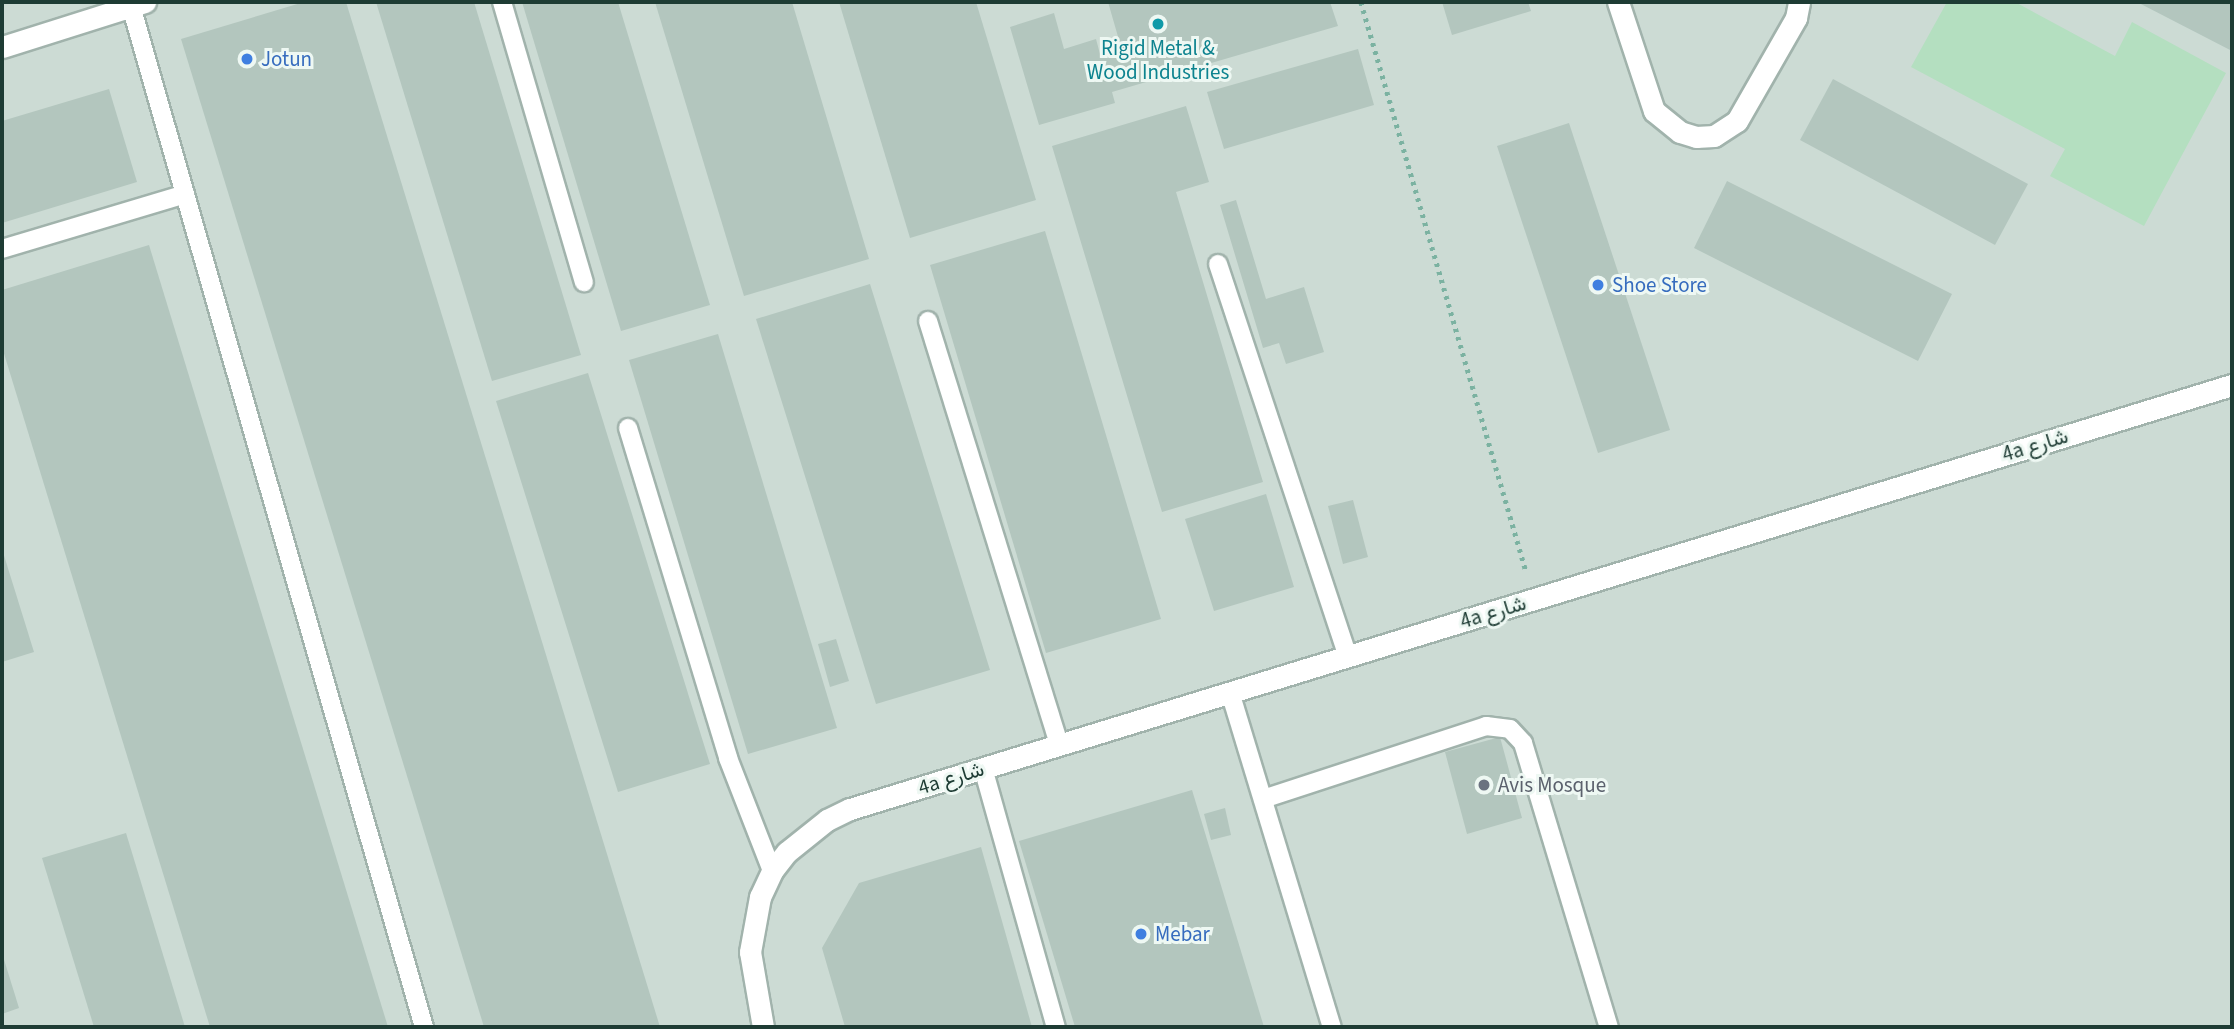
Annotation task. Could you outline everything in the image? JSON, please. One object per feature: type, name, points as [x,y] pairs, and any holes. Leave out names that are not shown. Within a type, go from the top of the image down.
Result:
[{"type":"street","points":[[1618,2],[1654,111],[1673,128],[1696,136],[1714,136],[1737,121],[1796,18],[1800,2]]},
{"type":"street","points":[[2,47],[138,4]]},
{"type":"street","name":"4a شارع","points":[[772,871],[805,835],[850,808],[2232,385]]},
{"type":"street","points":[[763,1027],[750,952],[760,897],[772,871]]},
{"type":"lane","points":[[502,2],[584,282]]},
{"type":"lane","points":[[138,4],[185,194],[424,1027]]},
{"type":"lane","points":[[2,249],[185,194]]},
{"type":"lane","points":[[1218,264],[1348,656]]},
{"type":"lane","points":[[928,321],[1059,744]]},
{"type":"lane","points":[[628,428],[728,758],[772,871]]},
{"type":"lane","points":[[1230,692],[1332,1027]]},
{"type":"lane","points":[[1263,799],[1486,726],[1510,729],[1523,743],[1609,1027]]},
{"type":"lane","points":[[983,768],[1056,1027]]},
{"type":"path","points":[[1361,2],[1534,599]]},
{"type":"shaded area","points":[[2,2],[2232,2],[2232,1027],[2,1027]]},
{"type":"green space","points":[[1947,2],[2015,2],[2115,56],[2132,22],[2226,73],[2144,226],[2050,176],[2065,149],[1911,67]]},
{"type":"building","points":[[304,2],[346,2],[660,1027],[484,1027],[181,39]]},
{"type":"building","points":[[376,2],[474,2],[581,355],[492,381]]},
{"type":"building","points":[[522,2],[618,2],[710,305],[621,331]]},
{"type":"building","points":[[655,2],[792,2],[869,259],[744,296]]},
{"type":"building","points":[[839,2],[976,2],[1036,200],[910,238]]},
{"type":"building","points":[[1108,2],[1330,2],[1338,26],[1112,92],[1115,103],[1039,125],[1010,27],[1054,13],[1064,49],[1096,39],[1100,54],[1121,47]]},
{"type":"building","points":[[1442,2],[1528,2],[1531,11],[1452,35]]},
{"type":"building","points":[[2137,2],[2232,2],[2232,51]]},
{"type":"building","points":[[1358,49],[1374,105],[1224,149],[1207,92]]},
{"type":"building","points":[[1833,79],[2028,184],[1995,245],[1800,140]]},
{"type":"building","points":[[109,89],[137,182],[2,223],[2,121]]},
{"type":"building","points":[[1186,106],[1209,182],[1176,192],[1263,482],[1162,512],[1052,146]]},
{"type":"building","points":[[1569,123],[1670,430],[1598,453],[1497,146]]},
{"type":"building","points":[[1727,181],[1952,294],[1918,361],[1694,248]]},
{"type":"building","points":[[1236,200],[1266,299],[1304,287],[1324,352],[1286,364],[1279,343],[1263,348],[1220,205]]},
{"type":"building","points":[[1045,231],[1161,619],[1046,653],[930,265]]},
{"type":"building","points":[[149,245],[388,1027],[210,1027],[2,347],[2,290]]},
{"type":"building","points":[[870,284],[990,670],[876,704],[756,319]]},
{"type":"building","points":[[718,334],[837,728],[748,754],[629,360]]},
{"type":"building","points":[[588,373],[710,764],[618,792],[496,401]]},
{"type":"building","points":[[1266,494],[1294,587],[1214,611],[1185,519]]},
{"type":"building","points":[[1353,500],[1368,557],[1343,564],[1328,506]]},
{"type":"building","points":[[2,549],[34,652],[2,662]]},
{"type":"building","points":[[836,639],[849,681],[830,687],[818,644]]},
{"type":"building","name":"Avis Mosque","points":[[1500,737],[1522,818],[1467,834],[1445,752]]},
{"type":"building","name":"Mebar","points":[[1192,790],[1264,1027],[1075,1027],[1019,841]]},
{"type":"building","points":[[1225,808],[1231,835],[1211,840],[1204,814]]},
{"type":"building","points":[[126,833],[185,1027],[94,1027],[42,858]]},
{"type":"building","points":[[981,847],[1032,1027],[845,1027],[822,948],[859,883]]},
{"type":"building","points":[[2,953],[19,1008],[2,1014]]},
{"type":"place","name":"Rigid Metal & Wood Industries","points":[[1158,24]]},
{"type":"place","name":"Jotun","points":[[247,59]]},
{"type":"place","name":"Shoe Store","points":[[1598,285]]},
{"type":"place","name":"Avis Mosque","points":[[1484,785]]},
{"type":"place","name":"Mebar","points":[[1141,934]]}]
